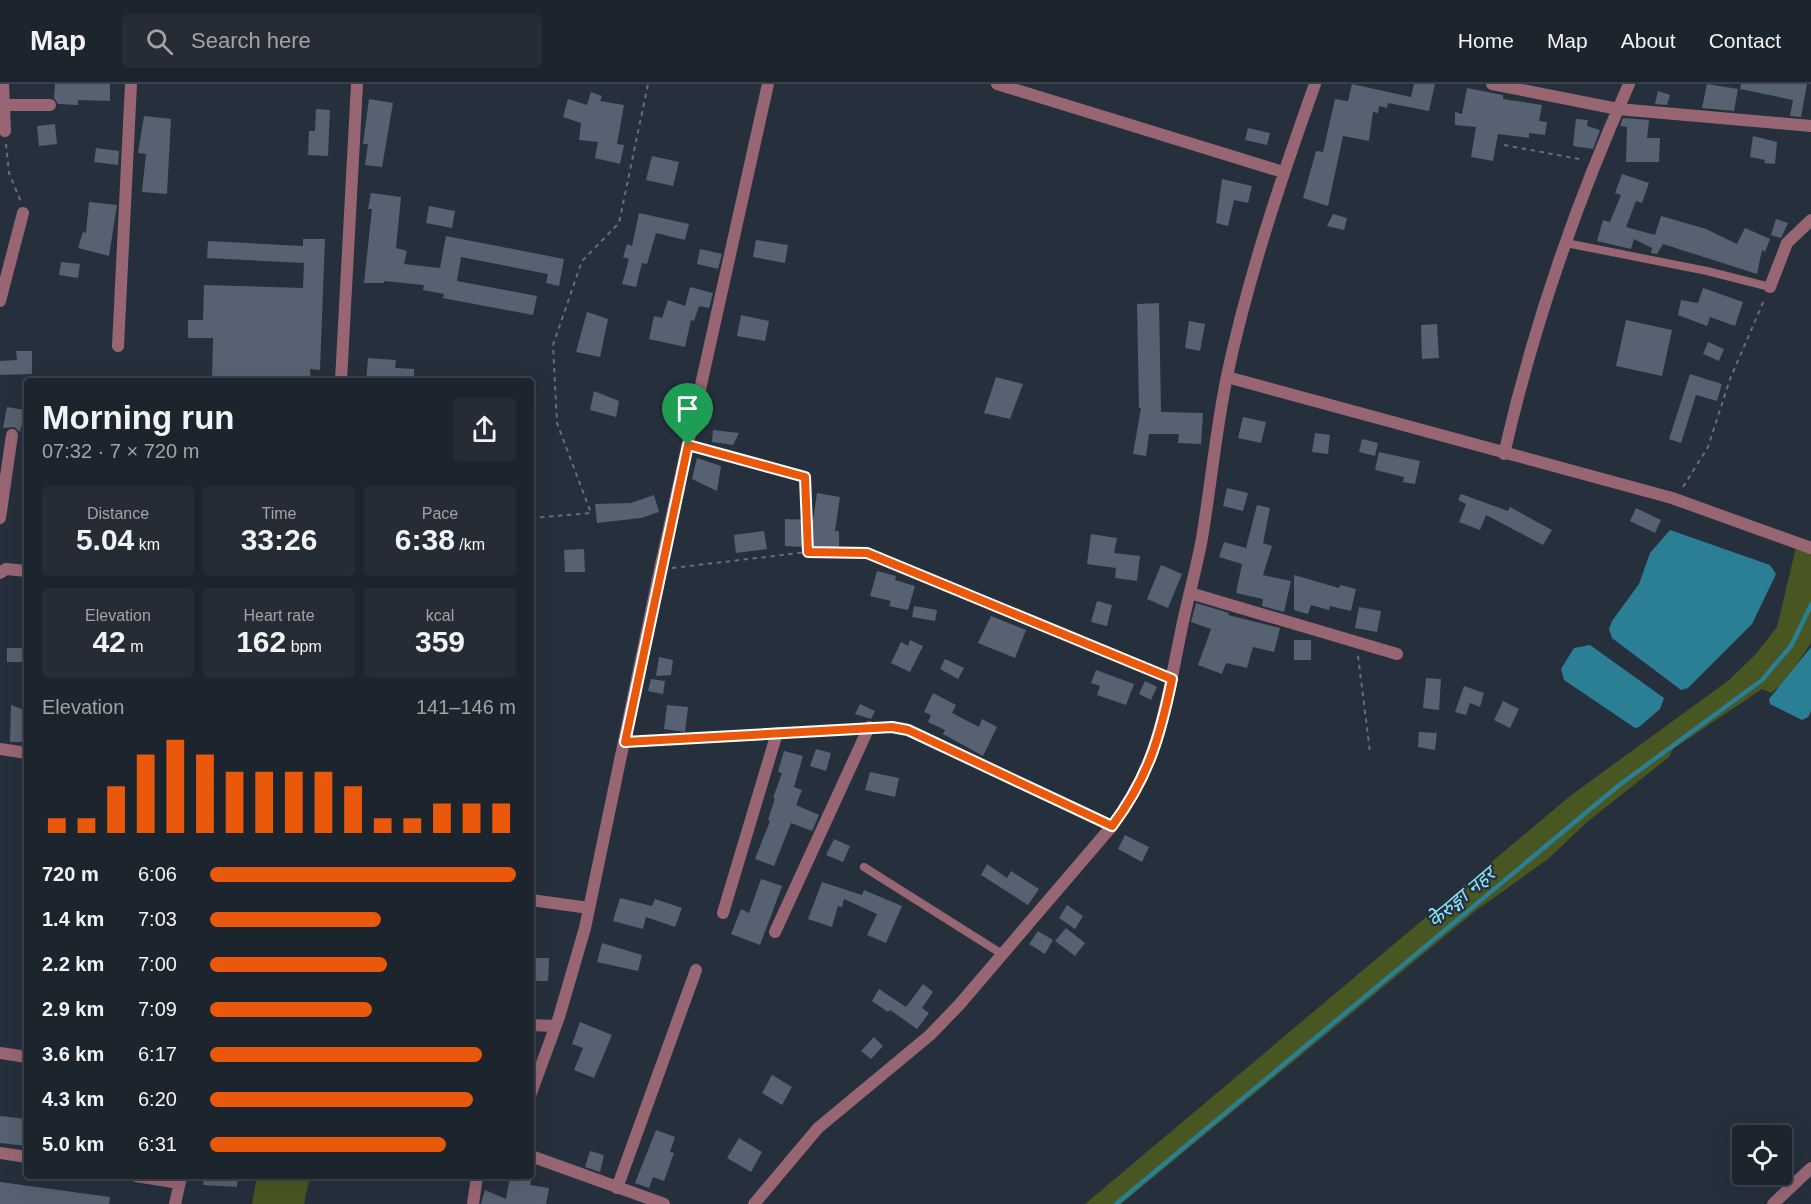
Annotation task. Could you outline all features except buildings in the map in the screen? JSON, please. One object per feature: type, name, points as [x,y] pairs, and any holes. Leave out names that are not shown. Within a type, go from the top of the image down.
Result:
[{"type":"street","points":[[3,84],[5,130]]},
{"type":"street","points":[[118,346],[131,84]]},
{"type":"street","points":[[341,378],[357,84]]},
{"type":"street","points":[[534,1085],[555,1026],[589,908],[660,570],[768,84]]},
{"type":"street","points":[[997,84],[1283,172]]},
{"type":"street","points":[[754,1204],[818,1128],[930,1035],[1112,826],[1133,798],[1158,743],[1190,593],[1227,377],[1283,172],[1315,84]]},
{"type":"street","points":[[1492,84],[1618,109],[1811,126]]},
{"type":"street","points":[[1504,454],[1523,371],[1566,243],[1596,162],[1629,84]]},
{"type":"street","points":[[4,105],[50,105]]},
{"type":"street","points":[[0,301],[23,213]]},
{"type":"street","points":[[1770,287],[1787,243],[1811,220]]},
{"type":"street","points":[[1227,377],[1672,498],[1806,546]]},
{"type":"street","points":[[0,518],[4,464],[12,435]]},
{"type":"street","points":[[0,573],[6,569],[24,571]]},
{"type":"street","points":[[1190,593],[1397,654]]},
{"type":"street","points":[[775,932],[869,727]]},
{"type":"street","points":[[723,913],[777,733]]},
{"type":"street","points":[[0,749],[24,753]]},
{"type":"street","points":[[534,900],[589,908]]},
{"type":"street","points":[[617,1188],[696,970]]},
{"type":"street","points":[[534,1024],[555,1026]]},
{"type":"street","points":[[0,1053],[24,1057]]},
{"type":"street","points":[[0,1153],[24,1157]]},
{"type":"street","points":[[534,1157],[664,1204]]},
{"type":"street","points":[[1773,1204],[1811,1168]]},
{"type":"street","points":[[473,1204],[477,1179]]},
{"type":"street","points":[[175,1204],[180,1180]]},
{"type":"lane","points":[[1566,243],[1707,271],[1770,287]]},
{"type":"lane","points":[[864,867],[1002,954]]},
{"type":"path","points":[[534,518],[591,513],[556,423],[553,345],[582,261],[619,223],[648,84]]},
{"type":"path","points":[[5,130],[9,173],[21,198],[23,213]]},
{"type":"path","points":[[1504,145],[1596,162]]},
{"type":"path","points":[[1672,498],[1689,482],[1708,447],[1730,379],[1770,287]]},
{"type":"path","points":[[688,445],[805,477],[808,552]]},
{"type":"path","points":[[660,570],[808,552],[867,553],[1172,679]]},
{"type":"path","points":[[1356,641],[1370,753]]},
{"type":"path","points":[[625,742],[869,727],[908,730],[1112,826]]},
{"type":"green space","points":[[1797,543],[1811,548],[1811,643],[1784,683],[1771,693],[1762,689],[1673,749],[1669,757],[1586,823],[1548,859],[1474,912],[1121,1204],[1085,1204],[1570,796],[1729,680],[1755,655],[1777,627]]},
{"type":"green space","points":[[256,1179],[309,1179],[304,1204],[252,1204]]},
{"type":"water","points":[[1670,530],[1770,565],[1776,574],[1752,624],[1688,688],[1681,690],[1612,638],[1609,629],[1612,621],[1639,584],[1650,553]]},
{"type":"water","points":[[1590,645],[1664,698],[1660,709],[1639,727],[1635,728],[1564,680],[1561,669],[1574,648]]},
{"type":"water","points":[[1811,647],[1811,711],[1808,717],[1802,720],[1770,704],[1769,699]]},
{"type":"waterway","name":"केेरुङ्गा नहर","points":[[1116,1204],[1618,786],[1762,680],[1791,646],[1811,605]]},
{"type":"route","points":[[688,445],[805,477],[808,552],[867,553],[1172,679],[1158,743],[1133,798],[1112,826],[908,730],[892,727],[625,742],[688,445]]}]
